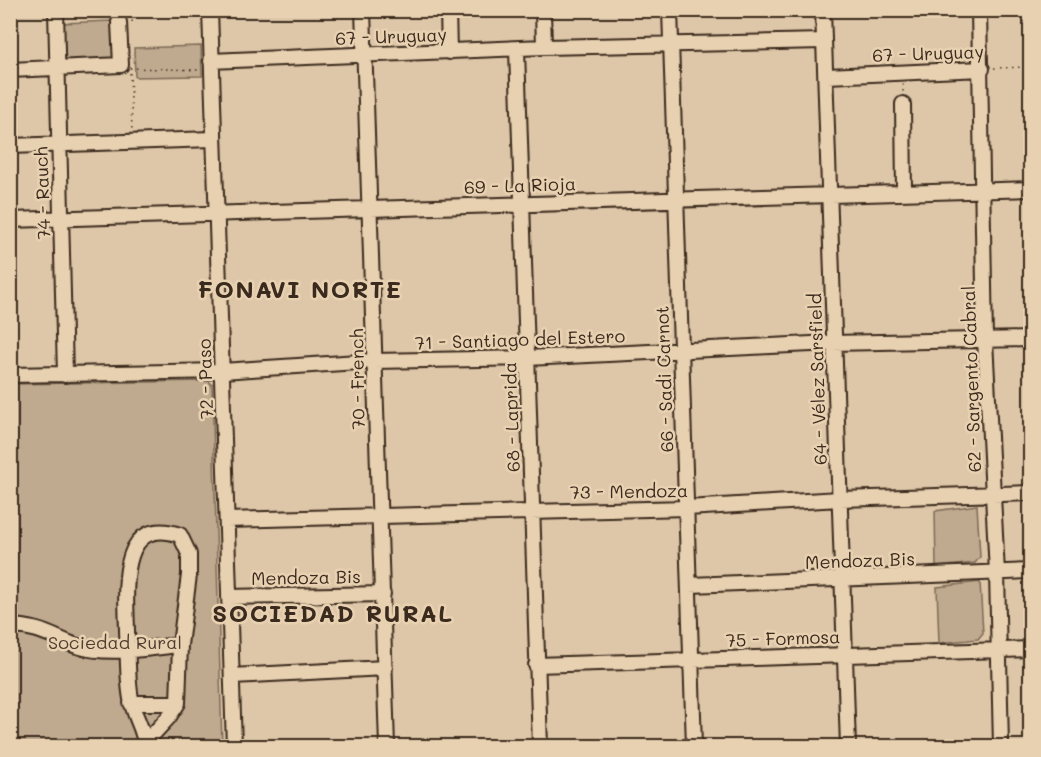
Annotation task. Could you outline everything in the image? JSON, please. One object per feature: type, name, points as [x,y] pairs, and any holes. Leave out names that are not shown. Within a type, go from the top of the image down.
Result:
[{"type":"street","name":"74 - Rauch","points":[[56,10],[64,375]]},
{"type":"street","name":"72 - Paso","points":[[210,10],[212,139],[228,520],[234,747]]},
{"type":"street","name":"70 - French","points":[[363,10],[387,747]]},
{"type":"street","points":[[448,10],[449,52]]},
{"type":"street","points":[[543,10],[544,47]]},
{"type":"street","name":"66 - Sadi Carnot","points":[[670,10],[694,747]]},
{"type":"street","name":"64 - Vélez Sarsfield","points":[[823,10],[827,76],[832,343],[840,499],[848,747]]},
{"type":"street","name":"62 - Sargento Cabral","points":[[979,10],[982,69],[985,340],[997,573],[1001,747]]},
{"type":"street","points":[[10,70],[125,66],[119,22]]},
{"type":"street","name":"67 - Uruguay","points":[[211,65],[544,47],[824,41]]},
{"type":"street","name":"68 - Laprida","points":[[517,50],[540,747]]},
{"type":"street","name":"67 - Uruguay","points":[[827,76],[982,69]]},
{"type":"street","points":[[903,104],[904,192]]},
{"type":"street","points":[[10,146],[212,139]]},
{"type":"street","name":"69 - La Rioja","points":[[10,220],[1030,189]]},
{"type":"street","name":"71 - Santiago del Estero","points":[[10,375],[222,371],[374,362],[527,358],[832,343],[1030,339]]},
{"type":"street","name":"73 - Mendoza","points":[[228,520],[687,508],[840,499],[1030,493]]},
{"type":"street","points":[[164,529],[180,535],[189,554],[189,575],[180,645],[178,703],[145,745],[132,703],[126,589],[129,561],[143,536],[164,529]]},
{"type":"street","name":"Mendoza Bis","points":[[690,585],[1030,571]]},
{"type":"street","name":"Mendoza Bis","points":[[229,597],[383,594]]},
{"type":"street","points":[[10,626],[42,630],[77,646],[94,649],[128,650],[180,645]]},
{"type":"street","name":"75 - Formosa","points":[[536,665],[1030,649]]},
{"type":"street","points":[[232,676],[385,668]]},
{"type":"street","points":[[132,703],[178,703]]},
{"type":"path","points":[[133,142],[125,66],[211,65]]},
{"type":"path","name":"67 - Uruguay","points":[[982,69],[1030,67]]},
{"type":"path","points":[[902,72],[903,104]]},
{"type":"green space","points":[[112,21],[113,59],[63,60],[61,23]]},
{"type":"green space","points":[[201,46],[202,76],[135,77],[134,48]]},
{"type":"green space","name":"Sociedad Rural","points":[[209,381],[212,385],[222,746],[11,746],[10,384]]},
{"type":"green space","points":[[977,505],[980,557],[975,563],[936,567],[935,511]]},
{"type":"green space","points":[[980,582],[983,633],[978,639],[939,643],[937,587]]},
{"type":"district","name":"FONAVI NORTE","points":[[300,288]]},
{"type":"district","name":"SOCIEDAD RURAL","points":[[333,612]]}]
